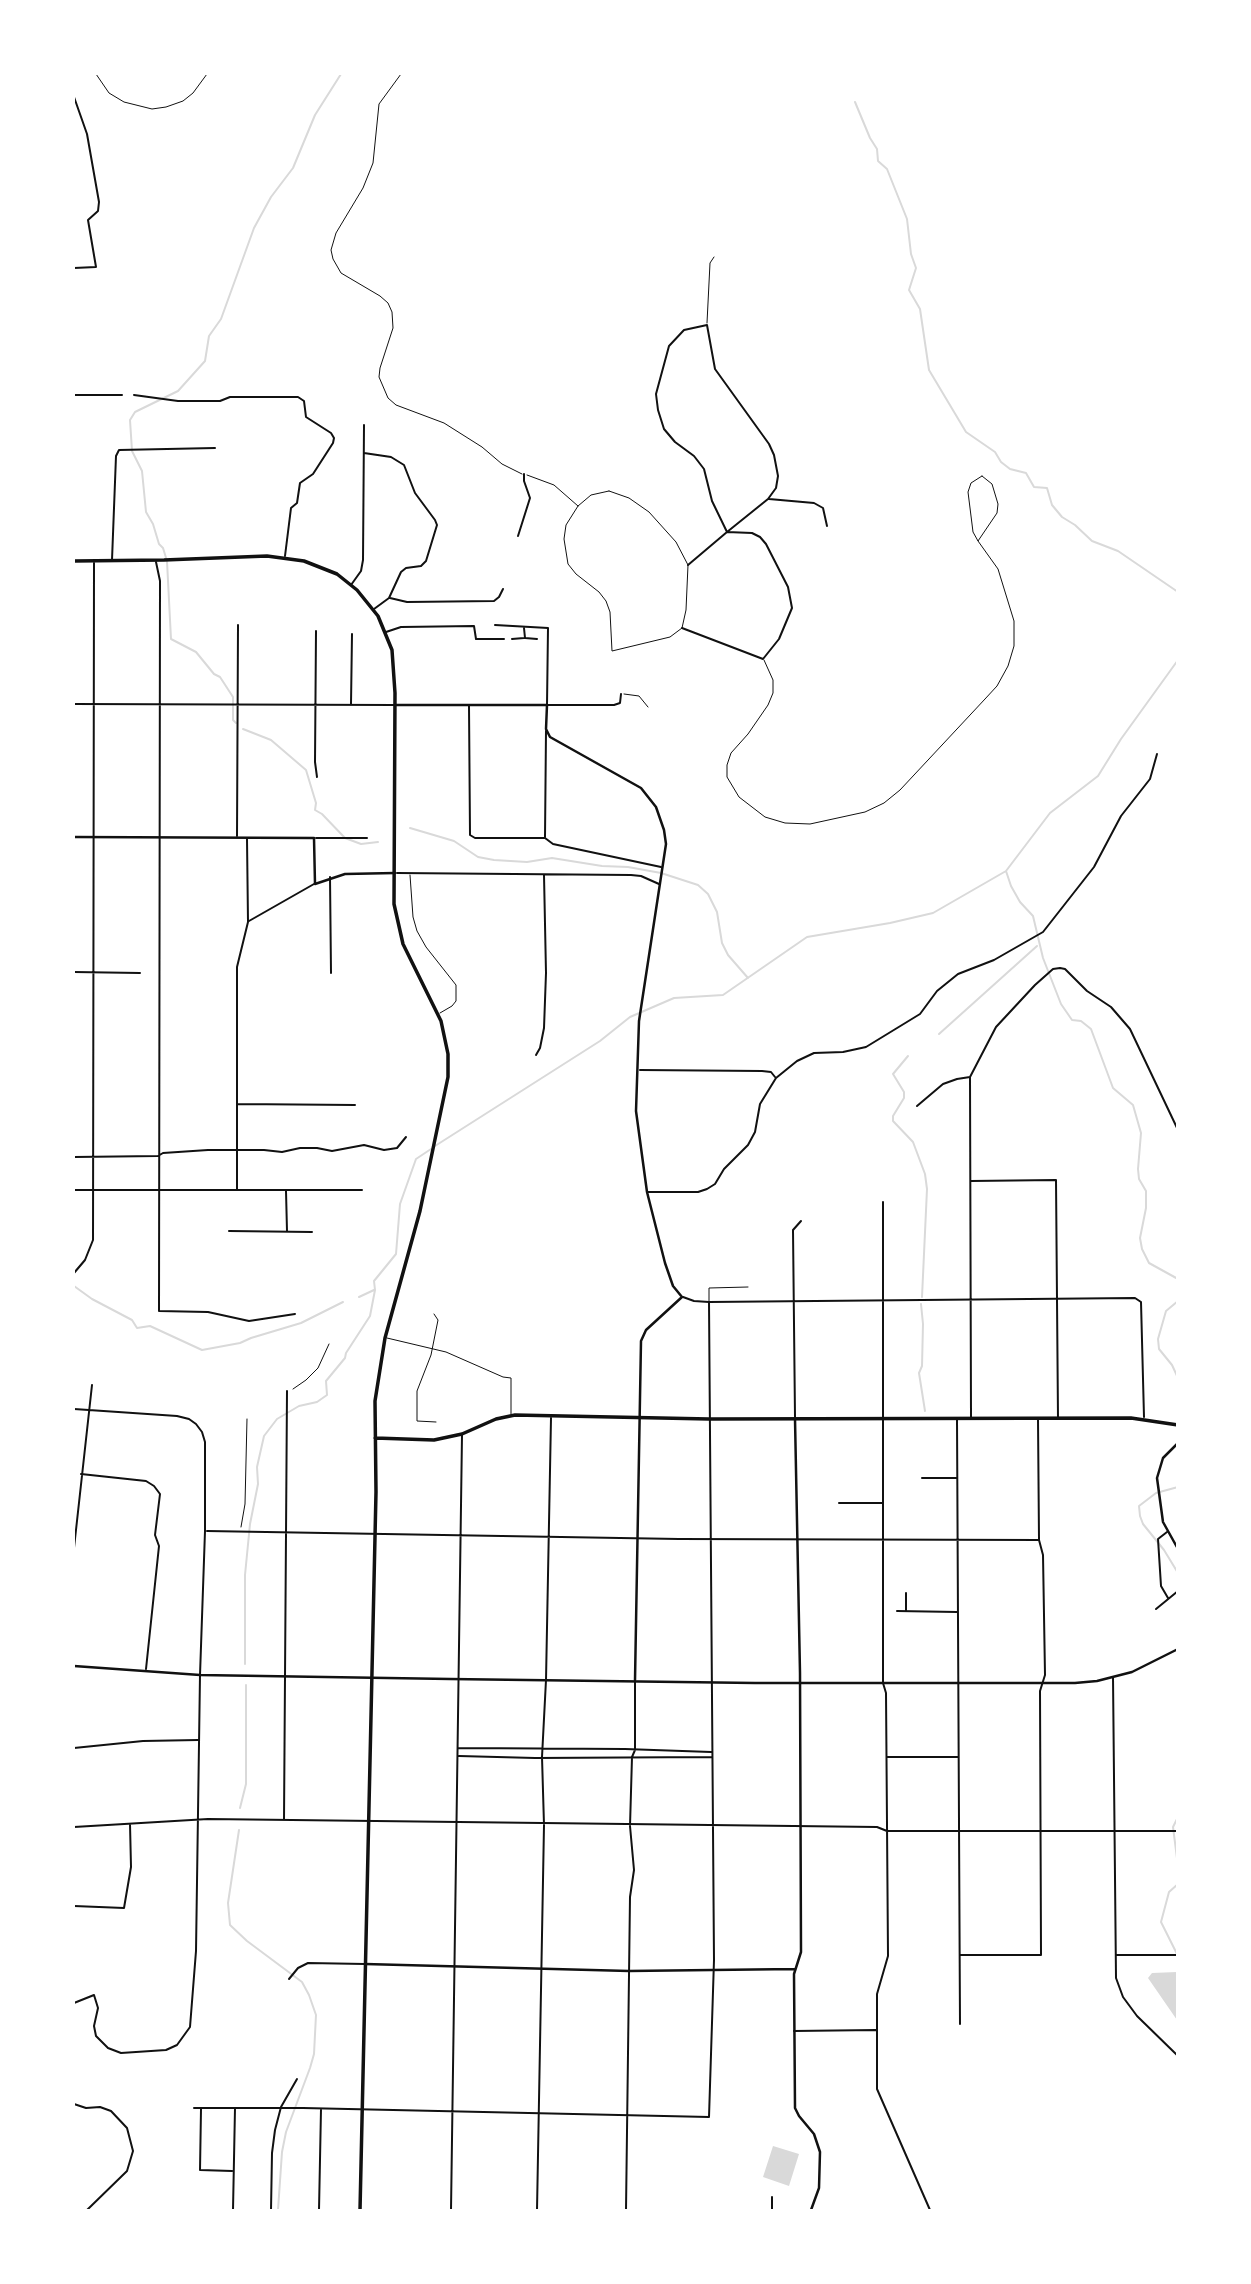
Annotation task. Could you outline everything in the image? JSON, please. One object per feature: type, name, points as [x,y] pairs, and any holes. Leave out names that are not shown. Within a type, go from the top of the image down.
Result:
[{"type":"main road","points":[[74,561],[285,556],[321,566],[351,585],[374,609],[386,632],[395,670],[394,904],[403,944],[438,1014],[448,1054],[448,1077],[420,1211],[385,1338],[375,1401],[372,1677],[360,2210]]},
{"type":"main road","points":[[375,1438],[448,1438],[511,1416],[1144,1419],[1178,1425]]},
{"type":"street","points":[[74,97],[85,130],[99,202],[98,211],[88,220],[96,267],[74,268]]},
{"type":"street","points":[[688,565],[768,499],[776,488],[778,476],[769,444],[715,369],[707,325],[684,330],[669,346],[656,394],[664,429],[675,442],[694,456],[704,469],[712,501],[727,532]]},
{"type":"street","points":[[74,395],[122,395]]},
{"type":"street","points":[[134,395],[178,401],[220,401],[230,397],[298,397],[304,401],[306,417],[331,433],[334,438],[313,474],[300,483],[297,503],[291,508],[285,556]]},
{"type":"street","points":[[351,585],[361,571],[363,560],[364,425]]},
{"type":"street","points":[[112,561],[116,456],[119,450],[215,448]]},
{"type":"street","points":[[364,453],[391,457],[404,465],[415,493],[437,525],[426,561],[421,566],[406,568],[401,572],[389,598],[374,609]]},
{"type":"street","points":[[518,536],[530,498],[524,474]]},
{"type":"street","points":[[768,499],[814,503],[823,508],[827,526]]},
{"type":"street","points":[[682,628],[763,659],[779,639],[787,622],[792,608],[792,596],[766,544],[760,537],[743,531],[727,532]]},
{"type":"street","points":[[74,1273],[90,1250],[93,1240],[94,561]]},
{"type":"street","points":[[156,561],[160,581],[159,1311],[208,1312],[249,1321],[295,1314]]},
{"type":"street","points":[[389,598],[407,602],[494,601],[503,589]]},
{"type":"street","points":[[237,837],[238,625]]},
{"type":"street","points":[[495,625],[548,628],[545,838]]},
{"type":"street","points":[[386,632],[401,628],[474,626],[476,639],[504,639]]},
{"type":"street","points":[[524,627],[525,638]]},
{"type":"street","points":[[316,631],[317,777]]},
{"type":"street","points":[[351,705],[352,634]]},
{"type":"street","points":[[512,639],[537,639]]},
{"type":"street","points":[[74,704],[614,705],[620,703],[621,694]]},
{"type":"street","points":[[469,706],[470,835],[475,838],[545,838],[553,844],[662,869]]},
{"type":"street","points":[[546,729],[550,737],[557,742],[631,781],[650,798],[661,817],[666,844],[639,1021],[637,1126],[647,1192],[665,1263],[673,1286],[682,1297],[709,1302],[1135,1298],[1141,1302],[1144,1419]]},
{"type":"street","points":[[647,1192],[698,1192],[715,1184],[724,1169],[748,1145],[755,1132],[760,1104],[776,1078],[797,1061],[814,1053],[843,1052],[866,1047],[920,1014],[937,991],[958,974],[994,960],[1043,932],[1094,867],[1121,816],[1150,779],[1157,754]]},
{"type":"street","points":[[74,837],[367,838]]},
{"type":"street","points":[[237,1190],[237,967],[248,922],[247,837]]},
{"type":"street","points":[[314,838],[315,884]]},
{"type":"street","points":[[248,922],[315,884],[345,874],[632,874],[660,884]]},
{"type":"street","points":[[536,1055],[544,1028],[544,875]]},
{"type":"street","points":[[330,877],[331,973]]},
{"type":"street","points":[[971,1419],[970,1077],[996,1027],[1017,1002],[1053,969],[1065,970],[1111,1007],[1130,1029],[1178,1130]]},
{"type":"street","points":[[74,972],[140,973]]},
{"type":"street","points":[[636,1070],[762,1071],[771,1072],[776,1078]]},
{"type":"street","points":[[917,1106],[943,1084],[970,1077]]},
{"type":"street","points":[[237,1104],[355,1105]]},
{"type":"street","points":[[74,1157],[158,1156],[163,1153],[237,1149],[282,1152],[317,1148],[332,1151],[364,1145],[384,1150],[397,1148],[406,1137]]},
{"type":"street","points":[[970,1181],[1056,1181],[1058,1419]]},
{"type":"street","points":[[74,1190],[362,1190]]},
{"type":"street","points":[[286,1191],[287,1232]]},
{"type":"street","points":[[883,1202],[883,1683],[886,1693],[888,1955],[877,1994],[877,2089],[930,2210]]},
{"type":"street","points":[[801,1221],[793,1230],[801,1952],[796,1969],[794,2031],[795,2108],[814,2134],[820,2152],[818,2188],[811,2210]]},
{"type":"street","points":[[229,1231],[312,1232]]},
{"type":"street","points":[[626,2210],[630,1897],[634,1870],[630,1826],[632,1757],[635,1750],[636,1538],[641,1341],[646,1330],[682,1297]]},
{"type":"street","points":[[194,2108],[281,2107],[709,2117],[713,1757],[709,1302]]},
{"type":"street","points":[[74,1548],[80,1474],[92,1385]]},
{"type":"street","points":[[284,1820],[288,1391]]},
{"type":"street","points":[[74,1409],[189,1419],[202,1432],[205,1442],[195,1968],[190,2027],[177,2045],[166,2050],[121,2053],[108,2048],[96,2036],[94,2026],[98,2008],[94,1995],[74,2003]]},
{"type":"street","points":[[537,2210],[544,1825],[542,1748],[546,1680],[551,1416]]},
{"type":"street","points":[[957,1419],[960,2024]]},
{"type":"street","points":[[960,1955],[1041,1955],[1041,1683],[1045,1675],[1043,1555],[1039,1540],[1038,1419]]},
{"type":"street","points":[[451,2210],[462,1434]]},
{"type":"street","points":[[1178,1443],[1163,1458],[1157,1478],[1161,1514],[1167,1532],[1178,1549]]},
{"type":"street","points":[[80,1474],[146,1480],[160,1494],[155,1535],[159,1546],[145,1672]]},
{"type":"street","points":[[922,1478],[957,1478]]},
{"type":"street","points":[[839,1503],[884,1503]]},
{"type":"street","points":[[205,1531],[710,1539],[1039,1540]]},
{"type":"street","points":[[1167,1532],[1158,1539],[1161,1586],[1168,1598]]},
{"type":"street","points":[[1156,1609],[1178,1591]]},
{"type":"street","points":[[906,1593],[906,1612]]},
{"type":"street","points":[[897,1611],[958,1612]]},
{"type":"street","points":[[74,1666],[200,1675],[459,1680],[1074,1683],[1113,1677],[1150,1665],[1178,1649]]},
{"type":"street","points":[[1113,1677],[1116,1978],[1123,1997],[1137,2016],[1178,2056]]},
{"type":"street","points":[[74,1748],[143,1741],[199,1740]]},
{"type":"street","points":[[458,1748],[712,1752]]},
{"type":"street","points":[[457,1756],[713,1757]]},
{"type":"street","points":[[886,1757],[959,1757]]},
{"type":"street","points":[[74,1827],[198,1820],[284,1820],[877,1827],[887,1830],[1178,1831]]},
{"type":"street","points":[[74,1906],[124,1908],[131,1867],[130,1823]]},
{"type":"street","points":[[1115,1955],[1178,1955]]},
{"type":"street","points":[[289,1979],[298,1968],[308,1963],[629,1970],[796,1969]]},
{"type":"street","points":[[794,2031],[877,2030]]},
{"type":"street","points":[[271,2210],[272,2153],[281,2107],[297,2079]]},
{"type":"street","points":[[74,2104],[111,2111],[127,2128],[133,2151],[127,2171],[87,2210]]},
{"type":"street","points":[[201,2108],[200,2170],[233,2171]]},
{"type":"street","points":[[233,2210],[235,2108]]},
{"type":"street","points":[[319,2210],[321,2108]]},
{"type":"street","points":[[772,2197],[772,2210]]},
{"type":"lane","points":[[96,74],[109,93],[124,102],[152,109],[183,101],[193,93],[207,74]]},
{"type":"lane","points":[[401,74],[379,104],[373,163],[363,188],[336,233],[331,250],[341,273],[380,296],[388,303],[392,312],[393,328],[379,377],[388,398],[396,405],[444,423],[482,447],[502,464],[561,489],[578,506]]},
{"type":"lane","points":[[707,325],[710,263],[713,257]]},
{"type":"lane","points":[[763,659],[769,668],[773,692],[768,705],[731,753],[727,765],[727,777],[738,797],[765,817],[785,823],[810,824],[865,812],[884,803],[900,790],[997,686],[1008,666],[1014,646],[1014,621],[1007,593],[998,569],[978,541],[973,533],[968,492],[971,482],[982,476],[992,484],[998,504],[997,513],[978,541]]},
{"type":"lane","points":[[598,492],[619,493],[649,512],[676,542],[688,565],[686,610],[682,628],[670,637],[612,651],[610,612],[606,601],[576,574],[568,564],[565,552],[566,525],[578,506],[598,492]]},
{"type":"lane","points":[[621,694],[639,696],[648,707]]},
{"type":"lane","points":[[410,873],[413,917],[417,931],[456,985],[456,1001],[438,1014]]},
{"type":"lane","points":[[709,1302],[709,1288],[748,1287]]},
{"type":"lane","points":[[434,1314],[438,1320],[417,1391],[416,1421],[436,1422]]},
{"type":"lane","points":[[385,1338],[446,1352],[511,1378],[511,1416]]},
{"type":"lane","points":[[293,1388],[318,1368],[329,1344]]},
{"type":"lane","points":[[241,1527],[246,1504],[247,1419]]},
{"type":"shaded area","points":[[1178,1972],[1177,2020],[1148,1978],[1152,1973]]},
{"type":"shaded area","points":[[773,2146],[799,2154],[789,2186],[763,2177]]},
{"type":"waterway","points":[[236,723],[233,720],[233,697],[220,677],[214,674],[196,652],[171,639],[167,561],[146,512],[142,471],[132,451],[130,420],[135,412],[178,391],[205,361],[209,336],[221,319],[254,228],[271,197],[293,168],[315,115],[341,74]]},
{"type":"waterway","points":[[855,102],[877,149],[878,161],[887,169],[907,219],[911,254],[916,268],[909,290],[920,309],[929,370],[966,432],[995,452],[1001,462],[1010,469],[1026,473],[1034,487],[1047,488],[1052,505],[1062,517],[1092,541],[1118,551],[1178,592]]},
{"type":"waterway","points":[[435,1146],[600,1041],[630,1017],[674,998],[723,995],[807,937],[933,913],[1006,871],[1050,813],[1098,776],[1178,660]]},
{"type":"waterway","points":[[243,729],[271,740],[306,770],[316,803],[315,810],[345,838],[361,844],[378,842]]},
{"type":"waterway","points":[[410,828],[454,841],[478,857],[527,862],[552,858],[628,867],[661,873],[698,885],[708,894],[717,912],[722,943],[728,955],[748,978]]},
{"type":"waterway","points":[[1006,871],[1020,902],[1033,916],[1043,958],[1061,1004],[1072,1020],[1081,1021],[1091,1029],[1113,1088],[1133,1105],[1141,1133],[1139,1179],[1146,1191],[1146,1208],[1140,1238],[1142,1249],[1149,1263],[1178,1279]]},
{"type":"waterway","points":[[939,1034],[1037,946]]},
{"type":"waterway","points":[[908,1056],[893,1074],[904,1092],[904,1098],[893,1116],[893,1121],[913,1142],[925,1174],[927,1189],[922,1297]]},
{"type":"waterway","points":[[245,1664],[245,1575],[250,1524],[258,1484],[257,1467],[264,1436],[277,1419],[299,1406],[317,1402],[327,1395],[326,1381],[345,1358],[370,1316],[374,1281],[396,1254],[400,1204],[416,1159],[431,1149]]},
{"type":"waterway","points":[[74,1286],[92,1299],[132,1320],[137,1328],[150,1326],[202,1350],[240,1343],[301,1323],[343,1302]]},
{"type":"waterway","points":[[359,1297],[374,1290]]},
{"type":"waterway","points":[[1178,1301],[1166,1311],[1158,1339],[1159,1349],[1172,1365],[1178,1378]]},
{"type":"waterway","points":[[921,1304],[922,1366],[919,1373],[925,1411]]},
{"type":"waterway","points":[[1178,1487],[1156,1493],[1139,1506],[1143,1524],[1178,1573]]},
{"type":"waterway","points":[[240,1808],[246,1784],[246,1685]]},
{"type":"waterway","points":[[1178,1817],[1173,1827],[1178,1866]]},
{"type":"waterway","points":[[239,1830],[228,1903],[230,1925],[302,1982],[316,2015],[314,2054],[286,2132],[282,2152],[278,2210]]},
{"type":"waterway","points":[[1178,1884],[1169,1892],[1161,1922],[1178,1956]]}]
